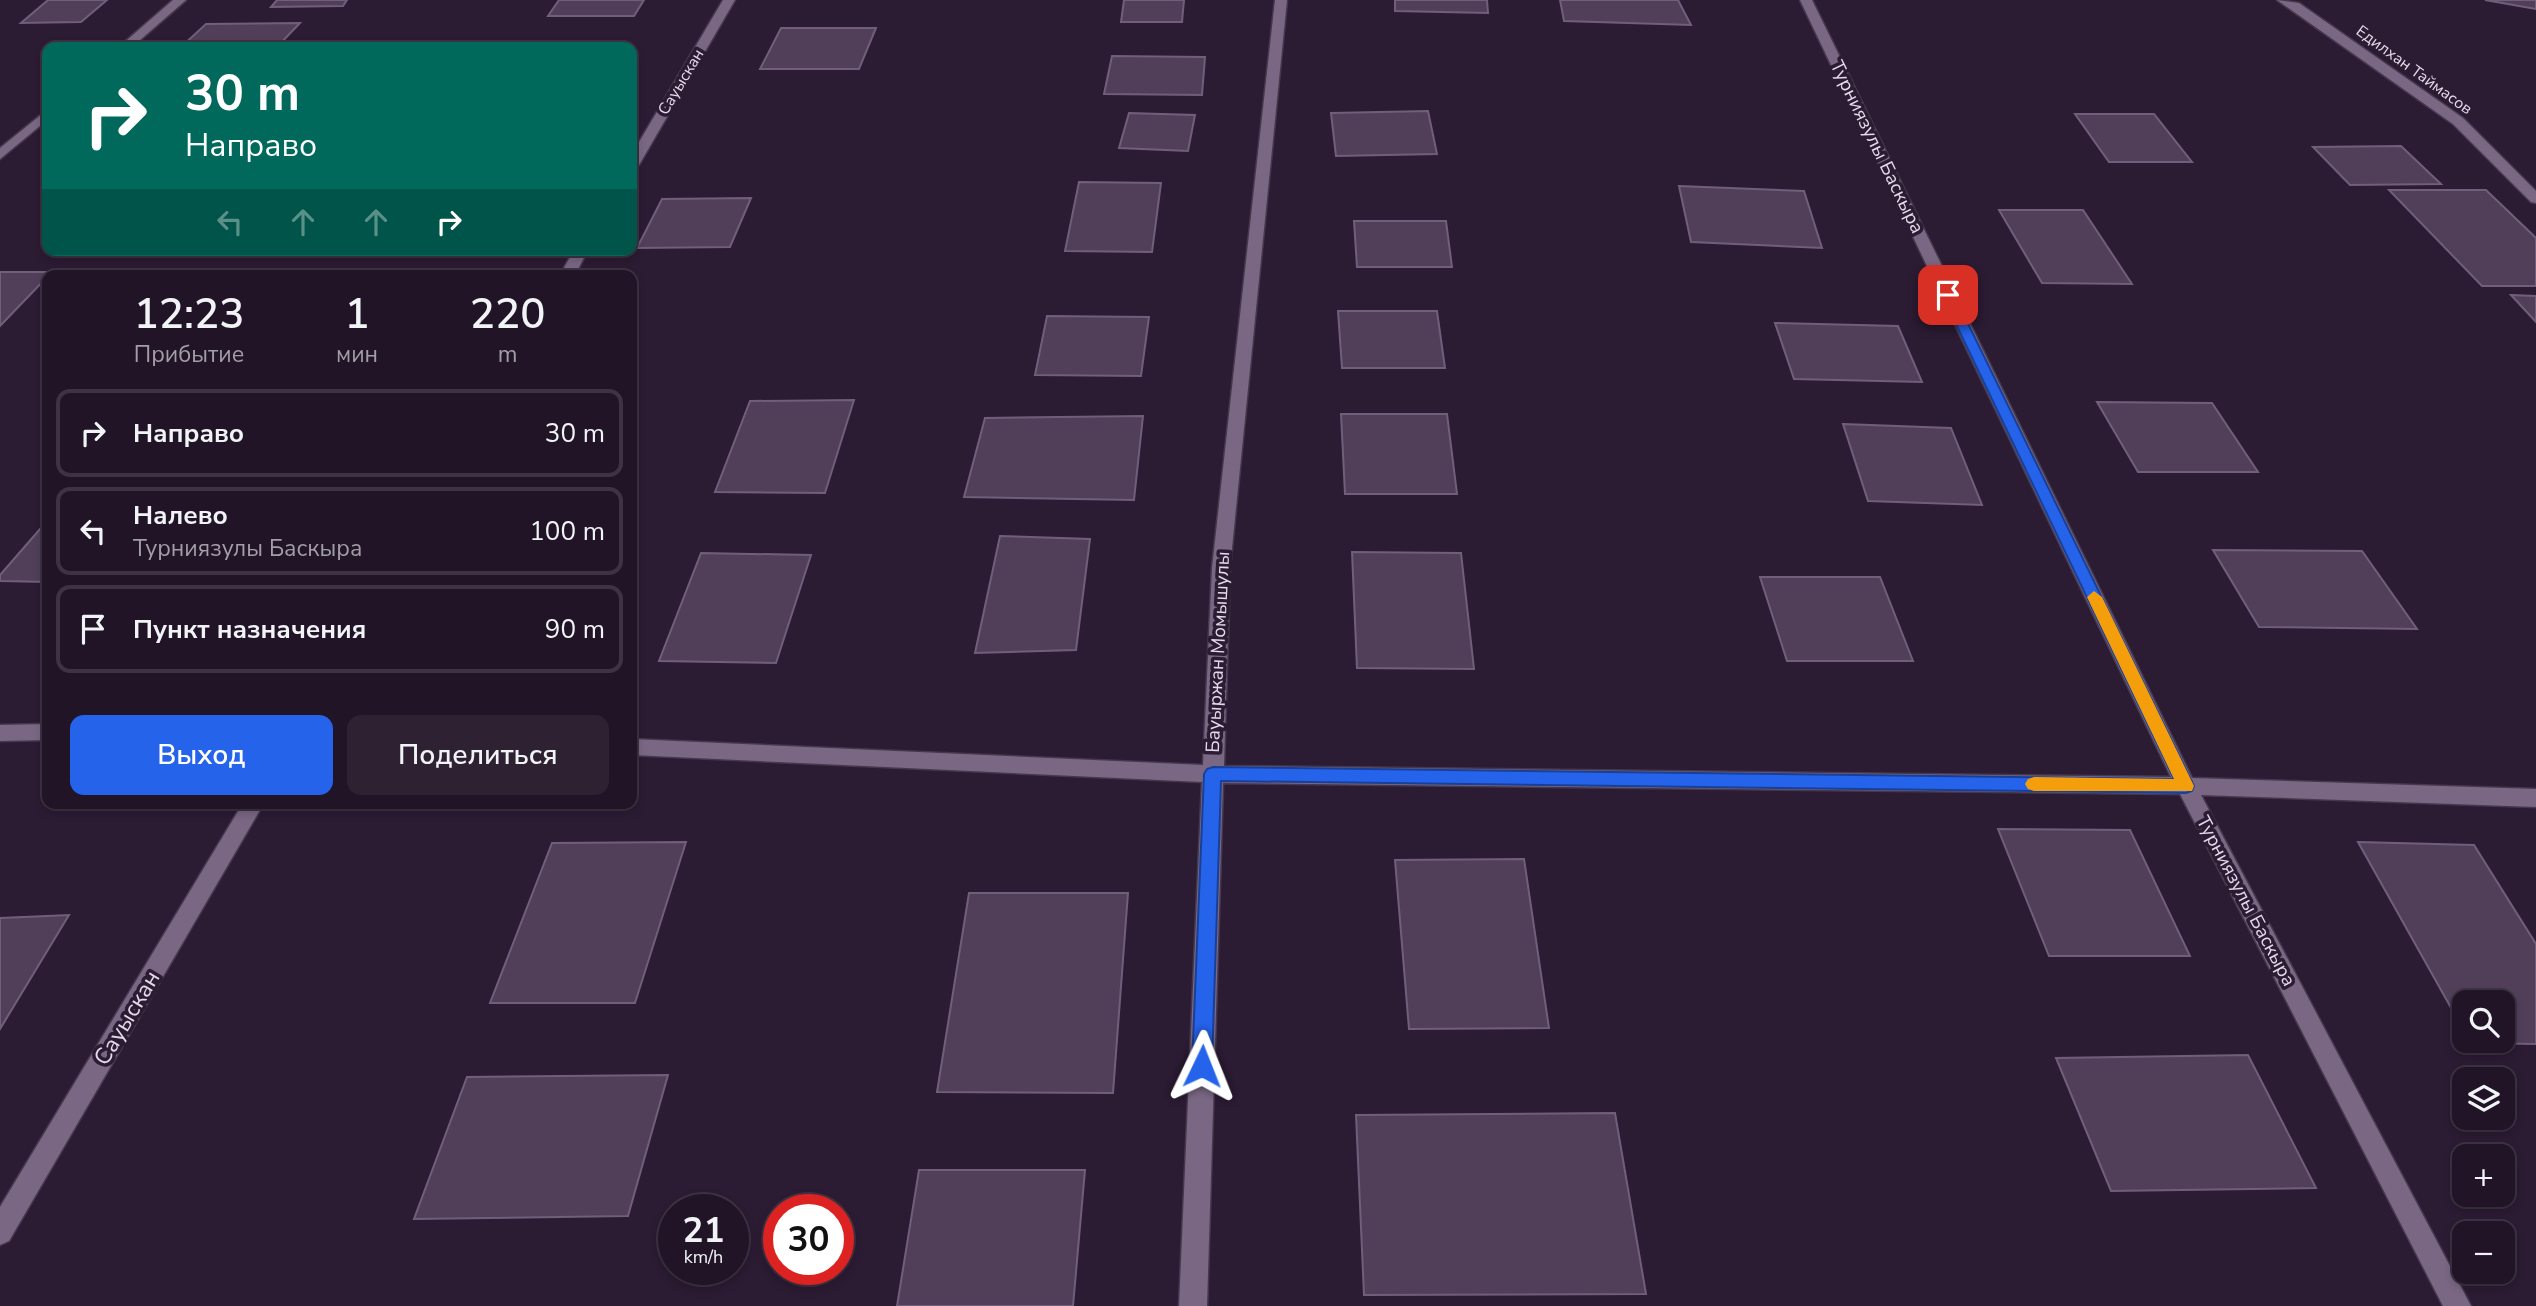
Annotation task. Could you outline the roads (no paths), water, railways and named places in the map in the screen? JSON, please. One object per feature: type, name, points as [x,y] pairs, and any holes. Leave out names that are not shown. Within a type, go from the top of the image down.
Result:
[{"type":"street","points":[[131,42],[180,0]]},
{"type":"street","name":"Сауыскан","points":[[637,156],[729,0]]},
{"type":"street","name":"Бауыржан Момышулы","points":[[1194,1306],[1221,568],[1281,0]]},
{"type":"street","name":"Турниязулы Баскыра","points":[[1806,0],[2186,786],[2457,1306]]},
{"type":"street","name":"Едилхан Таймасов","points":[[2289,3],[2458,121],[2536,199]]},
{"type":"street","points":[[0,155],[42,118]]},
{"type":"street","points":[[0,733],[42,732]]},
{"type":"street","points":[[637,747],[1213,774],[2186,786],[2536,798]]},
{"type":"street","name":"Сауыскан","points":[[0,1232],[250,809]]}]
